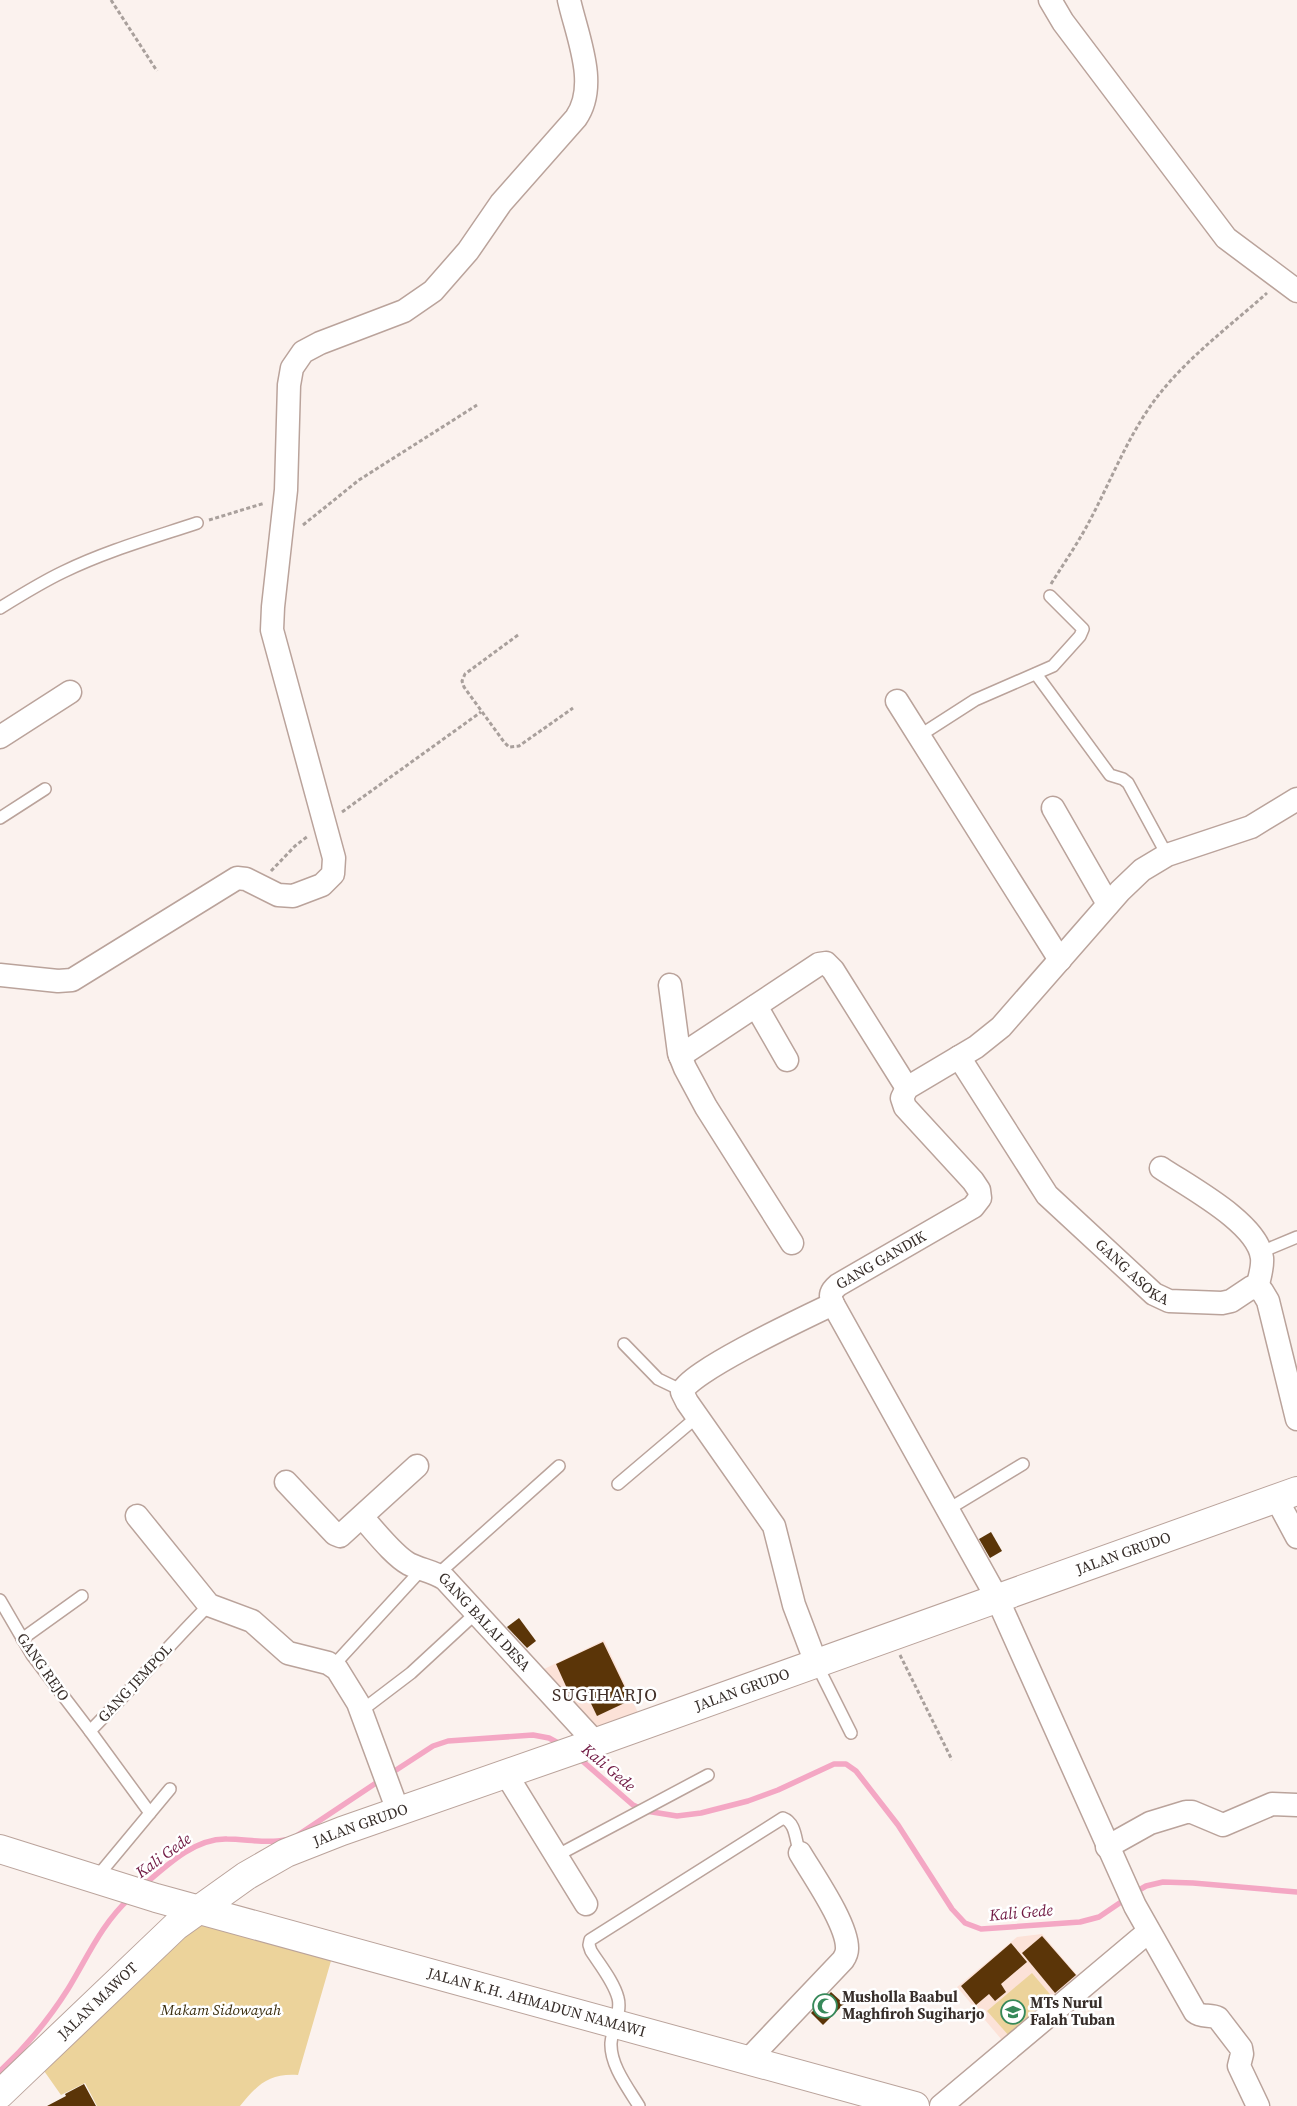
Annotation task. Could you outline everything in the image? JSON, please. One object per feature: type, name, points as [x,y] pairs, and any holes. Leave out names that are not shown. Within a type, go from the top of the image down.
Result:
[{"type":"street","points":[[0,975],[58,981],[72,980],[237,878],[242,878],[278,895],[293,896],[322,885],[330,879],[335,864],[272,630],[285,497],[289,385],[295,361],[303,352],[310,348],[394,316],[424,298],[459,262],[501,203],[579,114],[586,95],[586,76],[569,0]]},
{"type":"street","points":[[1050,0],[1063,22],[1226,238],[1290,286]]},
{"type":"street","points":[[0,737],[70,692]]},
{"type":"street","points":[[896,701],[1060,960]]},
{"type":"street","points":[[680,1056],[819,964],[826,963],[833,970],[907,1088],[988,1039],[1001,1027],[1108,904],[1142,870],[1167,855],[1251,827],[1297,799]]},
{"type":"street","points":[[1054,808],[1108,904]]},
{"type":"street","points":[[670,986],[680,1056],[706,1107],[792,1243]]},
{"type":"street","points":[[756,1006],[787,1060]]},
{"type":"street","name":"GANG ASOKA","points":[[959,1057],[1047,1195],[1154,1294],[1169,1301],[1222,1304],[1231,1301],[1250,1288],[1257,1288]]},
{"type":"street","name":"GANG GANDIK","points":[[907,1088],[902,1098],[905,1107],[973,1181],[979,1190],[980,1198],[973,1207],[838,1285],[831,1292],[830,1296],[997,1598],[1107,1847],[1148,1932],[1195,2012],[1200,2016],[1216,2017],[1241,2048],[1239,2066],[1258,2106]]},
{"type":"street","points":[[1160,1168],[1240,1221],[1248,1230],[1261,1252],[1262,1261],[1257,1288],[1268,1301],[1297,1419]]},
{"type":"street","points":[[816,1663],[794,1605],[774,1526],[684,1397],[683,1391],[688,1383],[716,1365],[774,1333],[833,1304]]},
{"type":"street","points":[[286,1482],[337,1536],[342,1536],[417,1466]]},
{"type":"street","points":[[1287,1495],[1297,1537]]},
{"type":"street","name":"JALAN GRUDO","points":[[197,1909],[261,1866],[286,1853],[398,1811],[1287,1495]]},
{"type":"street","points":[[137,1516],[209,1605],[252,1621],[288,1653],[333,1666],[347,1682],[362,1711],[398,1811]]},
{"type":"street","name":"GANG BALAI DESA","points":[[362,1518],[400,1558],[409,1564],[430,1571],[476,1613],[577,1748]]},
{"type":"street","points":[[506,1774],[586,1904]]},
{"type":"street","points":[[1107,1847],[1150,1823],[1186,1812],[1192,1812],[1223,1825],[1272,1804],[1297,1805]]},
{"type":"street","name":"JALAN K.H. AHMADUN NAMAWI","points":[[0,1849],[156,1898],[915,2106]]},
{"type":"street","points":[[748,2060],[843,1960],[846,1954],[846,1940],[834,1912],[800,1853]]},
{"type":"street","name":"JALAN MAWOT","points":[[0,2094],[44,2054],[131,1967],[197,1909]]},
{"type":"street","points":[[941,2106],[1148,1932]]},
{"type":"lane","points":[[0,608],[80,564],[131,544],[197,523]]},
{"type":"lane","points":[[919,736],[975,700],[1036,674],[1056,663],[1083,630],[1081,625],[1050,596]]},
{"type":"lane","points":[[1036,674],[1110,775],[1128,783],[1167,855]]},
{"type":"lane","points":[[0,818],[45,789]]},
{"type":"lane","points":[[1261,1252],[1297,1237]]},
{"type":"lane","points":[[624,1344],[658,1379],[683,1391]]},
{"type":"lane","points":[[618,1484],[698,1417]]},
{"type":"lane","points":[[948,1510],[1023,1464]]},
{"type":"lane","points":[[333,1666],[430,1571],[559,1466]]},
{"type":"lane","points":[[22,1640],[82,1596]]},
{"type":"lane","name":"GANG REJO","points":[[0,1600],[32,1655],[90,1731]]},
{"type":"lane","name":"GANG JEMPOL","points":[[150,1813],[90,1731],[130,1691],[164,1650],[209,1605]]},
{"type":"lane","points":[[362,1711],[422,1663],[476,1613]]},
{"type":"lane","points":[[816,1663],[851,1733]]},
{"type":"lane","points":[[556,1856],[708,1776]]},
{"type":"lane","points":[[101,1881],[150,1813],[170,1789]]},
{"type":"lane","points":[[639,2106],[612,2056],[611,2044],[619,2002],[617,1994],[591,1951],[589,1945],[591,1938],[783,1818],[789,1821],[794,1829],[800,1853]]},
{"type":"path","points":[[111,0],[157,71]]},
{"type":"path","points":[[1050,596],[1047,592],[1048,588],[1084,530],[1139,424],[1156,397],[1194,357],[1290,286]]},
{"type":"path","points":[[280,544],[359,480],[477,405]]},
{"type":"path","points":[[197,523],[285,497]]},
{"type":"path","points":[[518,635],[463,677],[464,687],[506,745],[513,748],[520,746],[573,708]]},
{"type":"path","points":[[258,886],[295,846],[482,712]]},
{"type":"path","points":[[890,1636],[952,1760]]},
{"type":"shaded area","points":[[604,1640],[641,1719],[596,1736],[538,1672]]},
{"type":"shaded area","name":"MTs Nurul Falah Tuban","points":[[1042,1934],[1083,1982],[1007,2046],[957,1987],[1017,1937]]},
{"type":"green space","name":"Makam Sidowayah","points":[[200,1923],[333,1954],[298,2075],[271,2078],[258,2086],[240,2106],[97,2106],[85,2083],[61,2095],[42,2068],[123,1986]]},
{"type":"green space","points":[[1032,1973],[1054,1999],[1010,2037],[987,2011]]},
{"type":"building","points":[[991,1532],[1002,1551],[990,1558],[979,1539]]},
{"type":"building","points":[[519,1618],[536,1641],[527,1648],[507,1627]]},
{"type":"building","points":[[603,1642],[631,1700],[597,1716],[584,1689],[570,1695],[556,1664]]},
{"type":"building","points":[[1042,1936],[1076,1975],[1055,1993],[1022,1953]]},
{"type":"building","points":[[1011,1943],[1027,1962],[1001,1984],[1006,1992],[995,2001],[989,1994],[976,2005],[961,1986]]},
{"type":"building","name":"Musholla Baabul Maghfiroh Sugiharjo","points":[[831,1992],[844,2004],[823,2025],[811,2013]]},
{"type":"building","points":[[84,2084],[96,2106],[47,2106],[66,2096],[65,2094]]},
{"type":"waterway","name":"Kali Gede","points":[[390,1774],[433,1746],[448,1741],[533,1735],[549,1738],[562,1745]]},
{"type":"waterway","name":"Kali Gede","points":[[579,1758],[633,1805],[646,1811],[677,1816],[701,1813],[748,1801],[778,1790],[834,1764],[846,1764],[856,1771],[898,1825],[952,1909],[965,1923],[981,1929],[1080,1922],[1099,1917],[1127,1898]]},
{"type":"waterway","name":"Kali Gede","points":[[298,1835],[382,1779]]},
{"type":"waterway","name":"Kali Gede","points":[[144,1885],[182,1854],[204,1843],[227,1839],[285,1840]]},
{"type":"waterway","name":"Kali Gede","points":[[1134,1893],[1146,1886],[1163,1882],[1297,1892]]},
{"type":"waterway","name":"Kali Gede","points":[[0,2071],[45,2022],[68,1989],[111,1918],[130,1898]]},
{"type":"place","name":"Musholla Baabul Maghfiroh Sugiharjo","points":[[825,2006]]},
{"type":"place","name":"MTs Nurul Falah Tuban","points":[[1013,2012]]},
{"type":"district","name":"SUGIHARJO","points":[[605,1695]]}]
